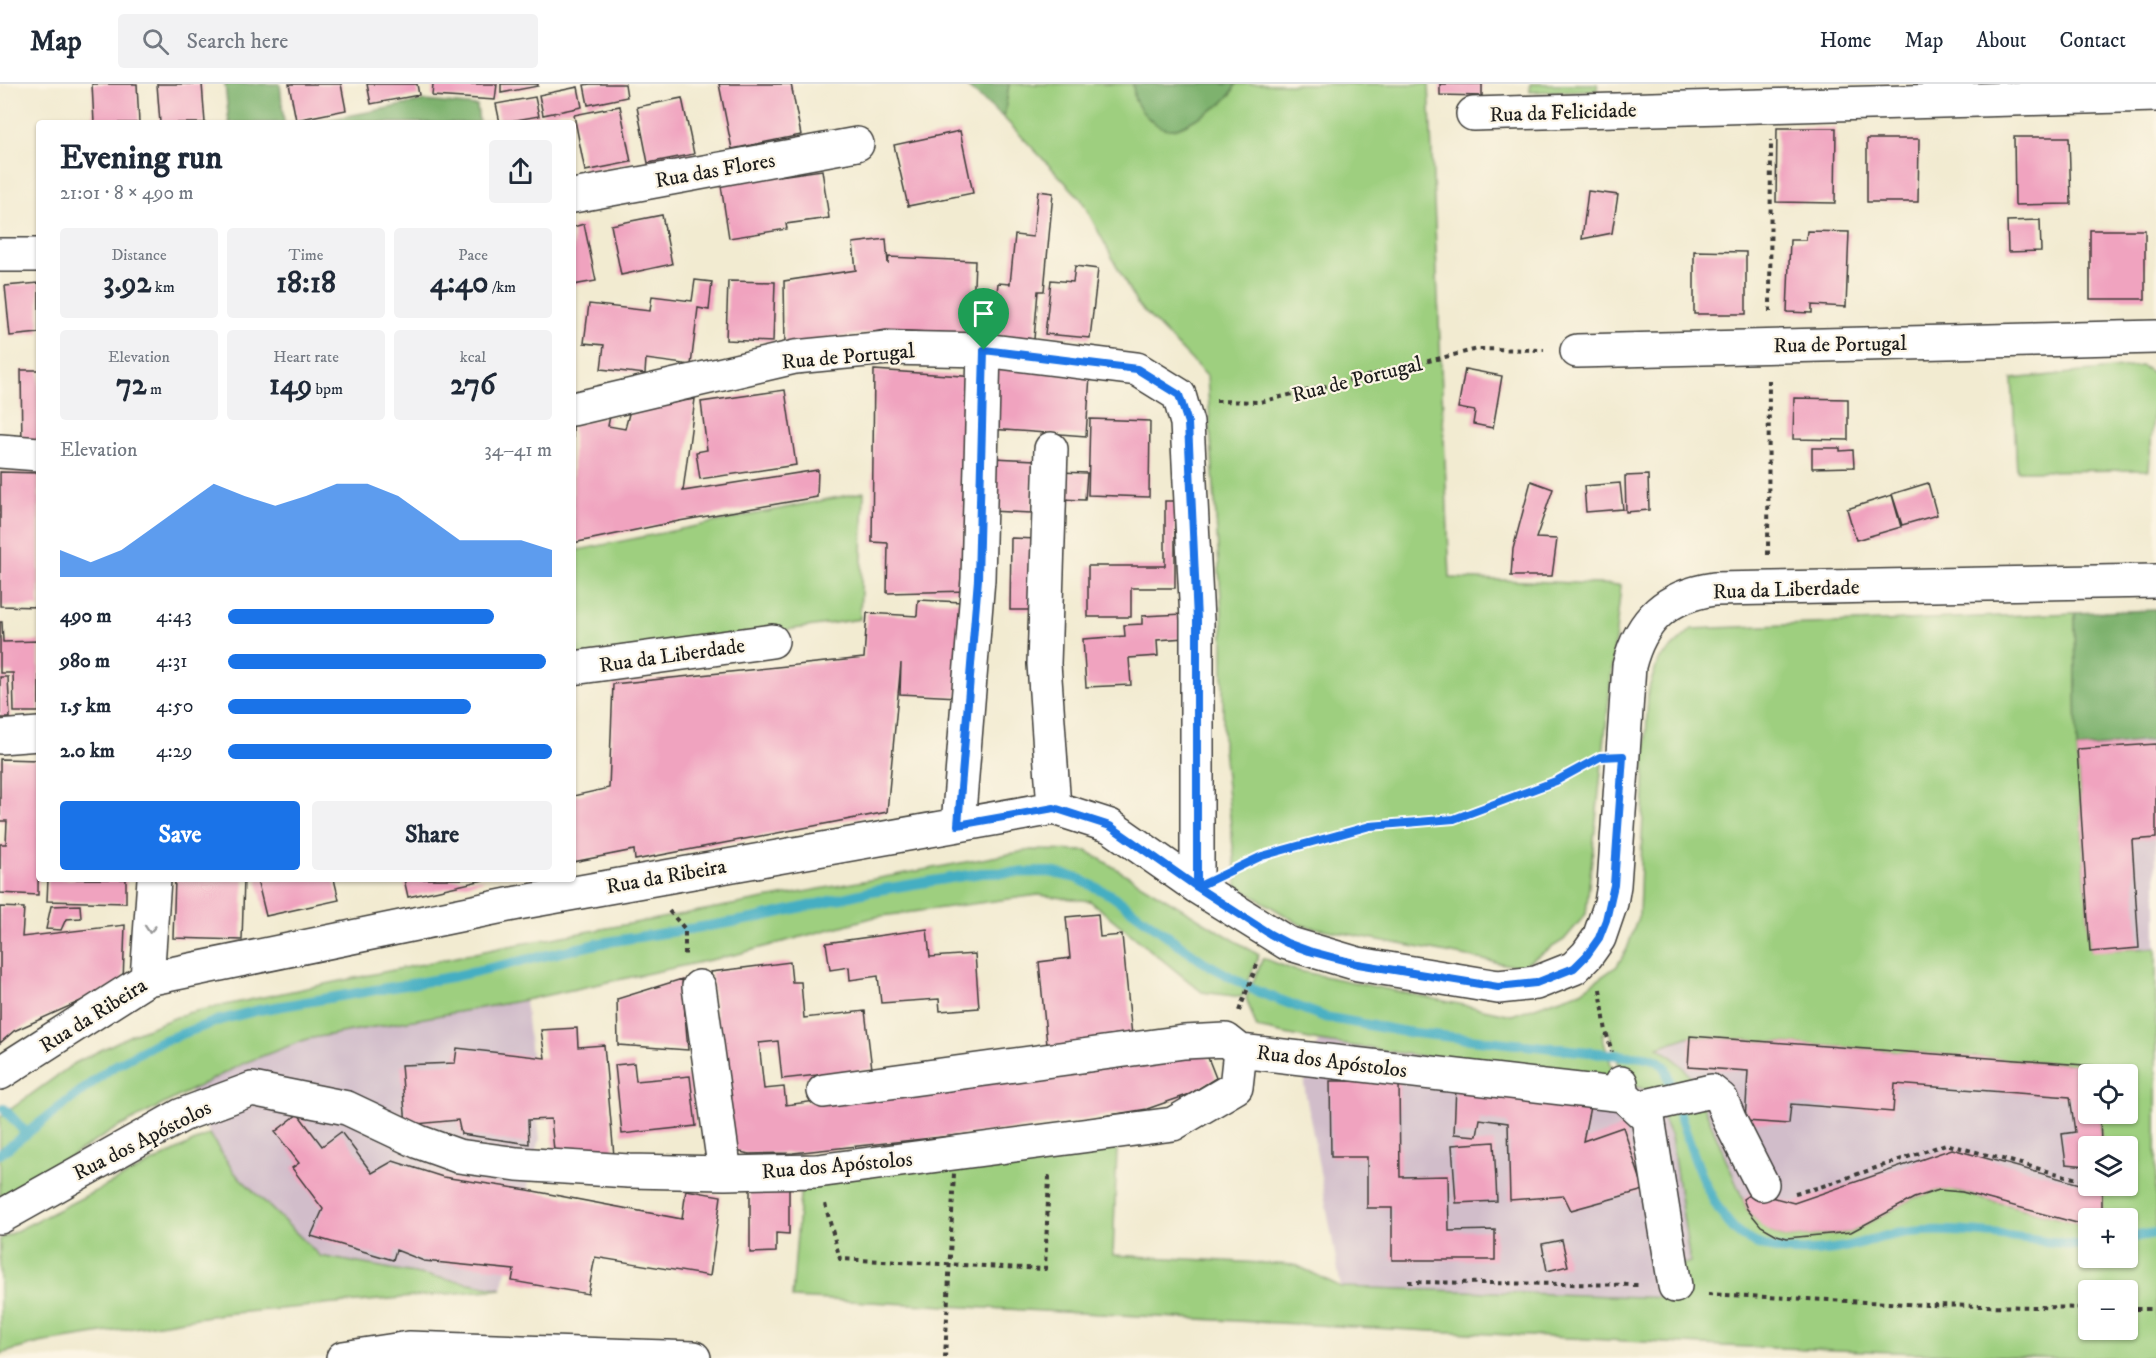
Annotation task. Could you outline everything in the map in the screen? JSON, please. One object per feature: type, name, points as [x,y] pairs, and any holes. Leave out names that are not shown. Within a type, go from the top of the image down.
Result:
[{"type":"main road","name":"Rua da Felicidade","points":[[1473,114],[2156,95]]},
{"type":"main road","name":"Rua das Flores","points":[[576,195],[857,144]]},
{"type":"main road","points":[[0,255],[36,255]]},
{"type":"main road","name":"Rua de Portugal","points":[[1578,351],[2156,337]]},
{"type":"main road","name":"Rua de Portugal","points":[[576,408],[795,357],[887,348],[984,350],[1137,369],[1179,395]]},
{"type":"main road","points":[[958,825],[978,579],[984,350]]},
{"type":"main road","points":[[1179,395],[1188,423],[1197,620],[1197,887]]},
{"type":"main road","points":[[1051,449],[1044,664],[1054,808]]},
{"type":"main road","points":[[0,450],[36,454]]},
{"type":"main road","name":"Rua da Liberdade","points":[[1197,887],[1270,934],[1309,951],[1358,964],[1498,987],[1536,983],[1574,968],[1599,938],[1614,885],[1629,666],[1642,630],[1654,616],[1682,597],[1714,590],[2156,580]]},
{"type":"main road","name":"Rua da Liberdade","points":[[576,668],[772,641]]},
{"type":"main road","points":[[0,737],[36,734]]},
{"type":"main road","name":"Rua da Ribeira","points":[[0,1073],[147,979],[518,891],[652,879],[1054,808],[1110,826],[1197,887]]},
{"type":"main road","points":[[147,979],[154,882]]},
{"type":"main road","points":[[699,987],[725,1173]]},
{"type":"main road","points":[[824,1091],[1184,1042],[1226,1040],[1240,1051]]},
{"type":"main road","name":"Rua dos Apóstolos","points":[[0,1217],[182,1115],[252,1089],[347,1108],[419,1142],[458,1156],[550,1166],[629,1171],[725,1173],[817,1171],[1173,1124],[1236,1087],[1240,1051],[1635,1097],[1711,1091],[1721,1099],[1762,1184]]},
{"type":"main road","points":[[1635,1097],[1648,1118],[1675,1286]]},
{"type":"main road","points":[[343,1358],[409,1348],[694,1358]]},
{"type":"path","name":"Rua de Portugal","points":[[1179,395],[1214,401],[1260,402],[1478,349],[1578,351]]},
{"type":"path","points":[[1197,887],[1262,856],[1370,826],[1454,819],[1556,781],[1600,757],[1623,756]]},
{"type":"path","points":[[652,879],[662,904],[685,929],[684,948],[687,970],[699,987]]},
{"type":"path","points":[[1240,1006],[1261,957]]},
{"type":"path","points":[[1762,1184],[1781,1193],[1795,1193],[1817,1188],[1946,1144],[2078,1179]]},
{"type":"path","points":[[817,1171],[840,1259],[1045,1269],[1049,1177],[1037,1176]]},
{"type":"path","points":[[945,1358],[954,1173],[966,1173]]},
{"type":"path","points":[[1408,1282],[1675,1286],[1705,1294],[1927,1305],[2078,1308]]},
{"type":"path","points":[[2138,1309],[2156,1309]]},
{"type":"shaded area","points":[[2156,740],[2156,950],[2090,952],[2077,749]]},
{"type":"shaded area","points":[[525,1000],[540,1139],[502,1289],[320,1256],[234,1172],[209,1133],[190,1091],[244,1063],[307,1039]]},
{"type":"shaded area","points":[[1690,1036],[2078,1065],[2078,1124],[2088,1124],[2088,1136],[2078,1136],[2078,1196],[2102,1196],[2102,1208],[2078,1208],[2078,1223],[1962,1192],[1939,1190],[1914,1198],[1851,1232],[1787,1238],[1777,1235],[1761,1225],[1747,1209],[1702,1102],[1657,1047]]},
{"type":"shaded area","points":[[1319,1041],[1617,1085],[1624,1082],[1655,1093],[1671,1137],[1690,1263],[1670,1298],[1341,1287],[1304,1085]]},
{"type":"green space","points":[[225,84],[280,84],[284,120],[229,120]]},
{"type":"green space","points":[[964,84],[1009,84],[1004,118]]},
{"type":"green space","points":[[1009,84],[1133,84],[1135,100],[1231,95],[1236,84],[1429,84],[1450,578],[1621,585],[1586,914],[1564,940],[1520,967],[1301,925],[1237,886],[1223,748],[1223,630],[1207,376],[1137,304],[1081,199],[1004,118]]},
{"type":"green space","points":[[1133,84],[1236,84],[1230,95],[1218,106],[1185,125],[1167,129],[1156,124],[1139,107],[1135,100]]},
{"type":"green space","points":[[1530,84],[1597,84],[1598,90],[1530,92]]},
{"type":"green space","points":[[424,101],[477,106],[479,120],[327,120]]},
{"type":"green space","points":[[2142,366],[2156,375],[2149,470],[2017,471],[2012,379]]},
{"type":"green space","points":[[864,492],[860,619],[576,662],[576,550]]},
{"type":"green space","points":[[2156,610],[2156,740],[2077,749],[2075,613]]},
{"type":"green space","points":[[2075,613],[2077,749],[2090,951],[2156,948],[2156,1358],[2056,1358],[1723,1346],[792,1298],[801,1183],[940,1162],[1117,1149],[1113,1255],[1296,1265],[1341,1287],[1670,1298],[1664,1271],[1690,1262],[1671,1137],[1660,1112],[1702,1102],[1747,1209],[1761,1225],[1777,1235],[1787,1238],[1851,1232],[1914,1198],[1939,1190],[1950,1190],[2078,1223],[2078,1268],[2138,1268],[2138,1208],[2102,1208],[2102,1196],[2138,1196],[2138,1136],[2101,1136],[2100,1124],[2138,1124],[2138,1064],[2078,1065],[1690,1036],[1658,1047],[1674,1058],[1698,1083],[1655,1093],[1624,1082],[1609,1031],[1602,1034],[1617,1085],[1319,1041],[1257,1028],[1246,998],[1263,958],[1294,970],[1512,1015],[1581,991],[1617,966],[1627,949],[1639,914],[1648,691],[1658,661],[1692,629]]},
{"type":"green space","points":[[1031,850],[1087,851],[1259,955],[1242,997],[1202,992],[1090,901],[1038,895],[875,917],[738,954],[525,1000],[307,1039],[244,1063],[115,1129],[0,1200],[0,1117],[75,1063],[133,1034],[187,1013],[504,947]]},
{"type":"green space","points":[[209,1134],[234,1172],[320,1256],[502,1289],[222,1314],[39,1343],[0,1354],[0,1239]]},
{"type":"building","points":[[92,84],[137,84],[139,120],[94,120]]},
{"type":"building","points":[[157,84],[202,84],[205,120],[160,120]]},
{"type":"building","points":[[289,84],[341,84],[346,110],[296,120]]},
{"type":"building","points":[[367,84],[417,84],[419,95],[371,104]]},
{"type":"building","points":[[433,84],[497,84],[495,100],[432,96]]},
{"type":"building","points":[[501,84],[538,84],[538,86],[501,93]]},
{"type":"building","points":[[625,84],[627,97],[588,105],[584,85]]},
{"type":"building","points":[[719,84],[791,84],[801,135],[732,149]]},
{"type":"building","points":[[1440,84],[1482,84],[1482,96],[1440,95]]},
{"type":"building","points":[[578,87],[582,107],[543,115],[539,95]]},
{"type":"building","points":[[535,97],[539,116],[499,120],[496,104]]},
{"type":"building","points":[[682,98],[694,154],[648,163],[637,107]]},
{"type":"building","points":[[620,106],[631,162],[585,171],[574,115]]},
{"type":"building","points":[[1777,128],[1836,128],[1835,203],[1776,202]]},
{"type":"building","points":[[960,131],[973,193],[908,206],[894,145]]},
{"type":"building","points":[[2014,137],[2069,137],[2071,204],[2015,205]]},
{"type":"building","points":[[1867,139],[1919,139],[1918,202],[1867,202]]},
{"type":"building","points":[[779,170],[780,176],[822,170],[829,218],[786,224],[787,229],[729,238],[720,179]]},
{"type":"building","points":[[1038,191],[1053,193],[1044,291],[1038,291],[1034,339],[993,335],[998,283],[1010,284],[1015,235],[1033,237]]},
{"type":"building","points":[[1588,191],[1618,195],[1612,233],[1582,239]]},
{"type":"building","points":[[662,215],[672,264],[621,275],[611,225]]},
{"type":"building","points":[[2040,220],[2041,251],[2008,252],[2007,221]]},
{"type":"building","points":[[584,224],[596,281],[576,284],[576,226]]},
{"type":"building","points":[[2090,230],[2145,230],[2145,299],[2090,299]]},
{"type":"building","points":[[1807,231],[1849,232],[1846,307],[1812,305],[1812,313],[1787,312],[1790,240],[1806,240]]},
{"type":"building","points":[[886,239],[888,264],[889,257],[975,261],[972,334],[886,330],[785,346],[784,281],[856,270],[853,243]]},
{"type":"building","points":[[1694,251],[1746,252],[1746,314],[1694,314]]},
{"type":"building","points":[[1075,266],[1098,269],[1090,338],[1045,334],[1051,280],[1073,282]]},
{"type":"building","points":[[695,280],[712,282],[709,310],[698,308],[691,365],[646,359],[645,374],[601,369],[604,345],[584,343],[589,304],[650,311],[652,296],[692,301]]},
{"type":"building","points":[[728,281],[775,282],[773,342],[726,340]]},
{"type":"building","points":[[36,283],[36,333],[10,336],[5,286]]},
{"type":"building","points":[[995,368],[1090,375],[1086,436],[991,429]]},
{"type":"building","points":[[1465,369],[1502,376],[1493,428],[1473,424],[1475,411],[1458,408]]},
{"type":"building","points":[[21,370],[36,370],[36,446],[22,446]]},
{"type":"building","points":[[874,370],[977,377],[968,591],[887,593],[888,543],[872,542]]},
{"type":"building","points":[[785,390],[796,465],[700,479],[696,452],[707,450],[701,402]]},
{"type":"building","points":[[1794,398],[1848,399],[1848,440],[1793,439]]},
{"type":"building","points":[[695,399],[683,491],[818,470],[817,497],[679,521],[576,542],[576,424],[610,416],[608,426],[625,429],[630,410]]},
{"type":"building","points":[[1090,419],[1150,421],[1149,497],[1088,495]]},
{"type":"building","points":[[1812,448],[1853,450],[1854,467],[1812,468]]},
{"type":"building","points":[[993,458],[1035,460],[1032,513],[990,511]]},
{"type":"building","points":[[0,472],[36,473],[36,607],[0,606]]},
{"type":"building","points":[[1058,472],[1087,473],[1085,500],[1057,499]]},
{"type":"building","points":[[1648,475],[1649,510],[1626,512],[1625,476]]},
{"type":"building","points":[[1531,481],[1553,489],[1536,538],[1557,539],[1552,576],[1511,576],[1513,549]]},
{"type":"building","points":[[1620,483],[1623,509],[1586,512],[1584,486]]},
{"type":"building","points":[[1928,483],[1937,515],[1902,525],[1892,494]]},
{"type":"building","points":[[1892,495],[1901,527],[1856,540],[1847,509]]},
{"type":"building","points":[[1165,501],[1175,501],[1175,588],[1131,588],[1131,617],[1088,617],[1088,566],[1165,566]]},
{"type":"building","points":[[1011,538],[1038,539],[1036,610],[1010,610]]},
{"type":"building","points":[[918,600],[963,602],[958,697],[900,694],[901,663],[887,812],[635,860],[634,850],[576,861],[576,795],[609,788],[613,684],[864,658],[867,613],[917,616]]},
{"type":"building","points":[[1184,614],[1185,638],[1157,640],[1158,656],[1129,658],[1131,685],[1086,687],[1083,639],[1125,636],[1124,625],[1142,624],[1142,616]]},
{"type":"building","points":[[0,622],[2,622],[3,642],[36,641],[36,712],[14,712],[13,673],[0,673]]},
{"type":"building","points":[[0,677],[8,677],[10,718],[0,718]]},
{"type":"building","points":[[2156,744],[2156,838],[2132,840],[2139,948],[2090,952],[2077,749]]},
{"type":"building","points":[[0,759],[36,760],[36,882],[38,882],[38,895],[0,893],[0,844],[6,844],[7,821],[0,821]]},
{"type":"building","points":[[48,882],[126,882],[126,903],[47,901]]},
{"type":"building","points":[[175,882],[244,882],[242,940],[173,938]]},
{"type":"building","points":[[258,882],[335,882],[339,900],[266,916]]},
{"type":"building","points":[[405,882],[475,882],[408,897]]},
{"type":"building","points":[[80,905],[81,918],[66,919],[61,930],[46,929],[51,906]]},
{"type":"building","points":[[0,907],[24,908],[22,937],[125,925],[123,982],[14,1031],[0,1043]]},
{"type":"building","points":[[1098,914],[1100,937],[1122,935],[1133,1046],[1048,1055],[1039,962],[1070,958],[1066,917]]},
{"type":"building","points":[[927,929],[930,957],[975,954],[979,1008],[940,1011],[939,999],[881,1003],[878,976],[850,980],[849,967],[830,970],[826,943]]},
{"type":"building","points":[[790,962],[792,982],[801,982],[804,1018],[865,1011],[872,1069],[782,1079],[778,1041],[759,1043],[764,1089],[784,1087],[786,1105],[1205,1050],[1216,1078],[1190,1094],[1147,1109],[1043,1126],[793,1153],[749,1154],[736,1151],[725,1093],[711,972]]},
{"type":"building","points":[[682,979],[688,1050],[618,1045],[617,999]]},
{"type":"building","points":[[577,1028],[578,1047],[604,1045],[614,1156],[555,1161],[551,1119],[528,1120],[529,1144],[461,1134],[458,1120],[406,1125],[401,1065],[455,1063],[457,1048],[545,1058],[541,1030]]},
{"type":"building","points":[[1690,1036],[2078,1065],[2078,1124],[2100,1124],[2101,1136],[2078,1136],[2078,1165],[2066,1164],[2062,1134],[2075,1132],[2070,1097],[1895,1084],[1893,1112],[1791,1104],[1789,1124],[1745,1121],[1748,1071],[1688,1067]]},
{"type":"building","points":[[634,1063],[636,1081],[690,1076],[696,1126],[622,1134],[615,1065]]},
{"type":"building","points":[[1330,1081],[1399,1081],[1400,1177],[1448,1176],[1449,1231],[1495,1230],[1495,1260],[1392,1260],[1392,1208],[1367,1208],[1367,1157],[1331,1157]]},
{"type":"building","points":[[1456,1085],[1592,1097],[1583,1141],[1623,1127],[1644,1190],[1571,1210],[1564,1196],[1510,1200],[1508,1123],[1480,1119],[1477,1136],[1454,1134]]},
{"type":"building","points":[[298,1114],[322,1146],[341,1132],[372,1173],[393,1161],[443,1177],[528,1190],[682,1219],[686,1190],[721,1196],[710,1276],[595,1257],[588,1294],[512,1281],[514,1270],[424,1261],[396,1250],[393,1260],[311,1236],[323,1209],[292,1168],[299,1163],[275,1132]]},
{"type":"building","points":[[1494,1142],[1497,1201],[1456,1203],[1452,1145]]},
{"type":"building","points":[[1952,1149],[2078,1183],[2078,1196],[2102,1196],[2102,1208],[2078,1208],[2078,1223],[1962,1192],[1939,1190],[1914,1198],[1851,1232],[1787,1238],[1761,1226],[1747,1209],[1743,1199],[1758,1189],[1767,1196],[1794,1203]]},
{"type":"building","points":[[750,1180],[789,1180],[789,1234],[776,1233],[776,1252],[750,1253]]},
{"type":"building","points":[[1562,1240],[1568,1266],[1547,1271],[1542,1244]]},
{"type":"waterway","points":[[0,1154],[111,1068],[154,1044],[220,1020],[259,1010],[451,977],[601,943],[752,919],[872,891],[981,873],[1050,872],[1077,878],[1111,895],[1202,961],[1256,991],[1325,1017],[1406,1032],[1656,1060],[1665,1067],[1695,1160],[1717,1207],[1730,1225],[1745,1238],[1766,1247],[1789,1251],[1834,1249],[1900,1233],[1931,1231],[1975,1232],[2078,1245]]},
{"type":"waterway","points":[[4,1109],[27,1134]]},
{"type":"waterway","points":[[2138,1236],[2156,1233]]},
{"type":"route","points":[[984,350],[978,579],[958,825],[1054,808],[1110,826],[1197,887],[1262,856],[1370,826],[1454,819],[1556,781],[1600,757],[1623,756],[1611,903],[1599,938],[1574,968],[1536,983],[1498,987],[1358,964],[1287,943],[1197,887],[1197,620],[1188,423],[1179,395],[1137,369],[984,350]]}]
